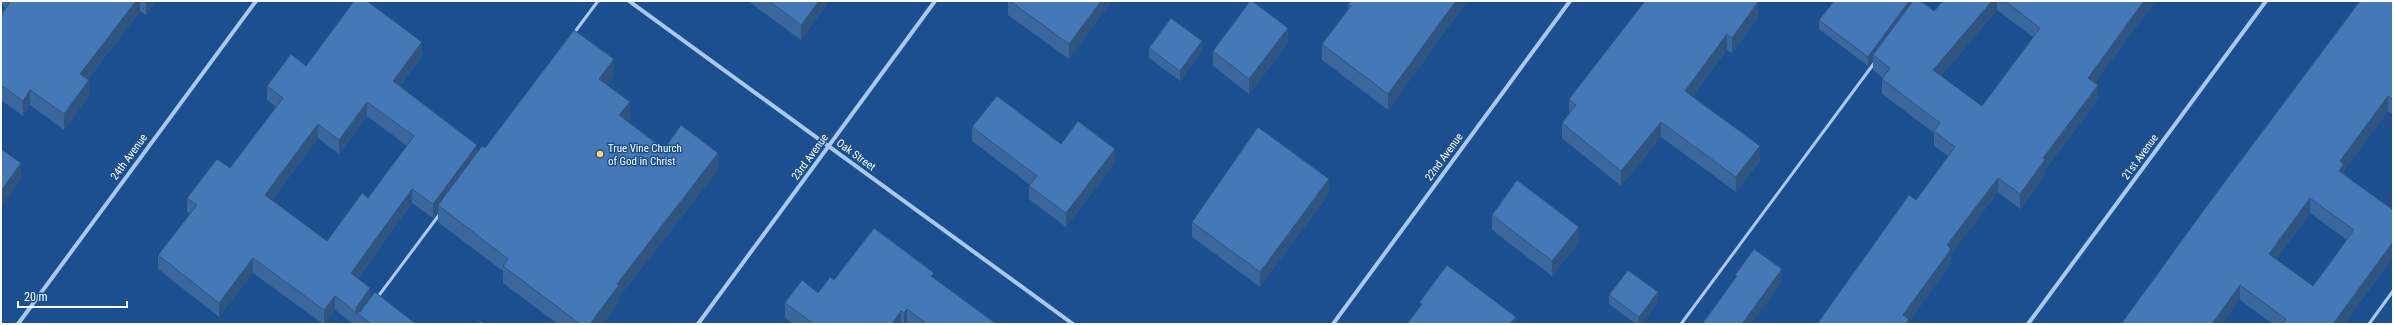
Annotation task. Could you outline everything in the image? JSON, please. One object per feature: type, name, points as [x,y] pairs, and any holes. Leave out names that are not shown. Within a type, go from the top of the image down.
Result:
[{"type":"street","name":"24th Avenue","points":[[18,324],[256,1]]},
{"type":"street","name":"Oak Street","points":[[629,1],[1073,324]]},
{"type":"street","name":"23rd Avenue","points":[[698,324],[935,1]]},
{"type":"street","name":"22nd Avenue","points":[[1333,324],[1570,1]]},
{"type":"street","name":"21st Avenue","points":[[2028,324],[2266,1]]},
{"type":"lane","points":[[570,39],[598,1]]},
{"type":"lane","points":[[1681,324],[1877,58]]},
{"type":"lane","points":[[372,305],[443,210]]},
{"type":"lane","points":[[2369,324],[2393,291]]},
{"type":"building","points":[[11,1],[136,1],[80,74],[89,80],[64,114],[30,90],[23,101],[1,85],[1,15]]},
{"type":"building","points":[[354,1],[367,1],[422,42],[393,81],[477,145],[433,204],[412,189],[351,273],[370,288],[356,308],[356,312],[360,312],[375,292],[416,324],[371,324],[335,296],[324,310],[253,258],[219,303],[158,255],[197,205],[187,198],[217,159],[230,168],[283,98],[267,86],[291,54],[306,66]],"holes":[[[367,102],[414,136],[368,198],[362,193],[327,241],[265,195],[318,124],[339,140]]]},
{"type":"building","points":[[769,1],[819,1],[801,25]]},
{"type":"building","points":[[1010,1],[1101,1],[1069,44]]},
{"type":"building","points":[[1250,1],[1288,28],[1249,79],[1213,51]]},
{"type":"building","points":[[1350,1],[1456,1],[1388,94],[1322,44],[1351,6],[1348,4]]},
{"type":"building","points":[[1645,1],[1758,2],[1732,38],[1727,34],[1685,91],[1760,146],[1736,177],[1661,122],[1621,171],[1562,123],[1576,105],[1569,99]]},
{"type":"building","points":[[1834,1],[1909,1],[1868,57],[1819,20]]},
{"type":"building","points":[[1913,1],[1921,1],[1934,11],[1943,1],[1992,1],[1933,70],[1982,106],[2040,28],[2005,1],[2144,1],[2088,78],[2098,85],[2043,158],[2045,160],[2020,194],[1998,178],[1947,245],[1951,249],[1903,315],[1909,319],[1905,324],[1817,324],[1909,195],[1916,200],[1955,147],[1934,131],[1940,123],[1882,79],[1890,68],[1873,55]]},
{"type":"building","points":[[2360,1],[2393,1],[2393,98],[2392,99],[2388,96],[2340,161],[2344,164],[2339,171],[2393,210],[2393,242],[2333,324],[2282,324],[2286,319],[2240,285],[2212,324],[2121,324],[2217,192]],"holes":[[[2310,198],[2354,230],[2313,286],[2269,254]]]},
{"type":"building","points":[[1171,18],[1202,41],[1180,71],[1149,48]]},
{"type":"building","points":[[574,30],[614,59],[599,79],[630,102],[619,115],[664,149],[681,125],[718,153],[617,284],[619,285],[590,324],[580,324],[503,266],[508,259],[438,205],[482,146],[485,148]]},
{"type":"building","points":[[997,96],[1061,144],[1078,121],[1115,149],[1066,213],[1029,186],[1037,176],[972,127]]},
{"type":"building","points":[[1258,127],[1329,179],[1260,272],[1192,222]]},
{"type":"building","points":[[1,149],[21,163],[1,191]]},
{"type":"building","points":[[1517,180],[1579,227],[1552,261],[1492,215]]},
{"type":"building","points":[[874,228],[934,273],[931,276],[995,323],[927,324],[907,309],[904,313],[901,311],[892,324],[814,324],[785,303],[802,280],[818,293],[830,277],[834,280]]},
{"type":"building","points":[[1754,249],[1782,269],[1742,324],[1702,324],[1737,276],[1735,275]]},
{"type":"building","points":[[1447,265],[1516,317],[1510,324],[1407,324],[1422,304],[1419,303]]},
{"type":"building","points":[[1628,270],[1658,292],[1639,317],[1609,295]]},
{"type":"place","name":"True Vine Church of God in Christ","points":[[600,154]]}]
